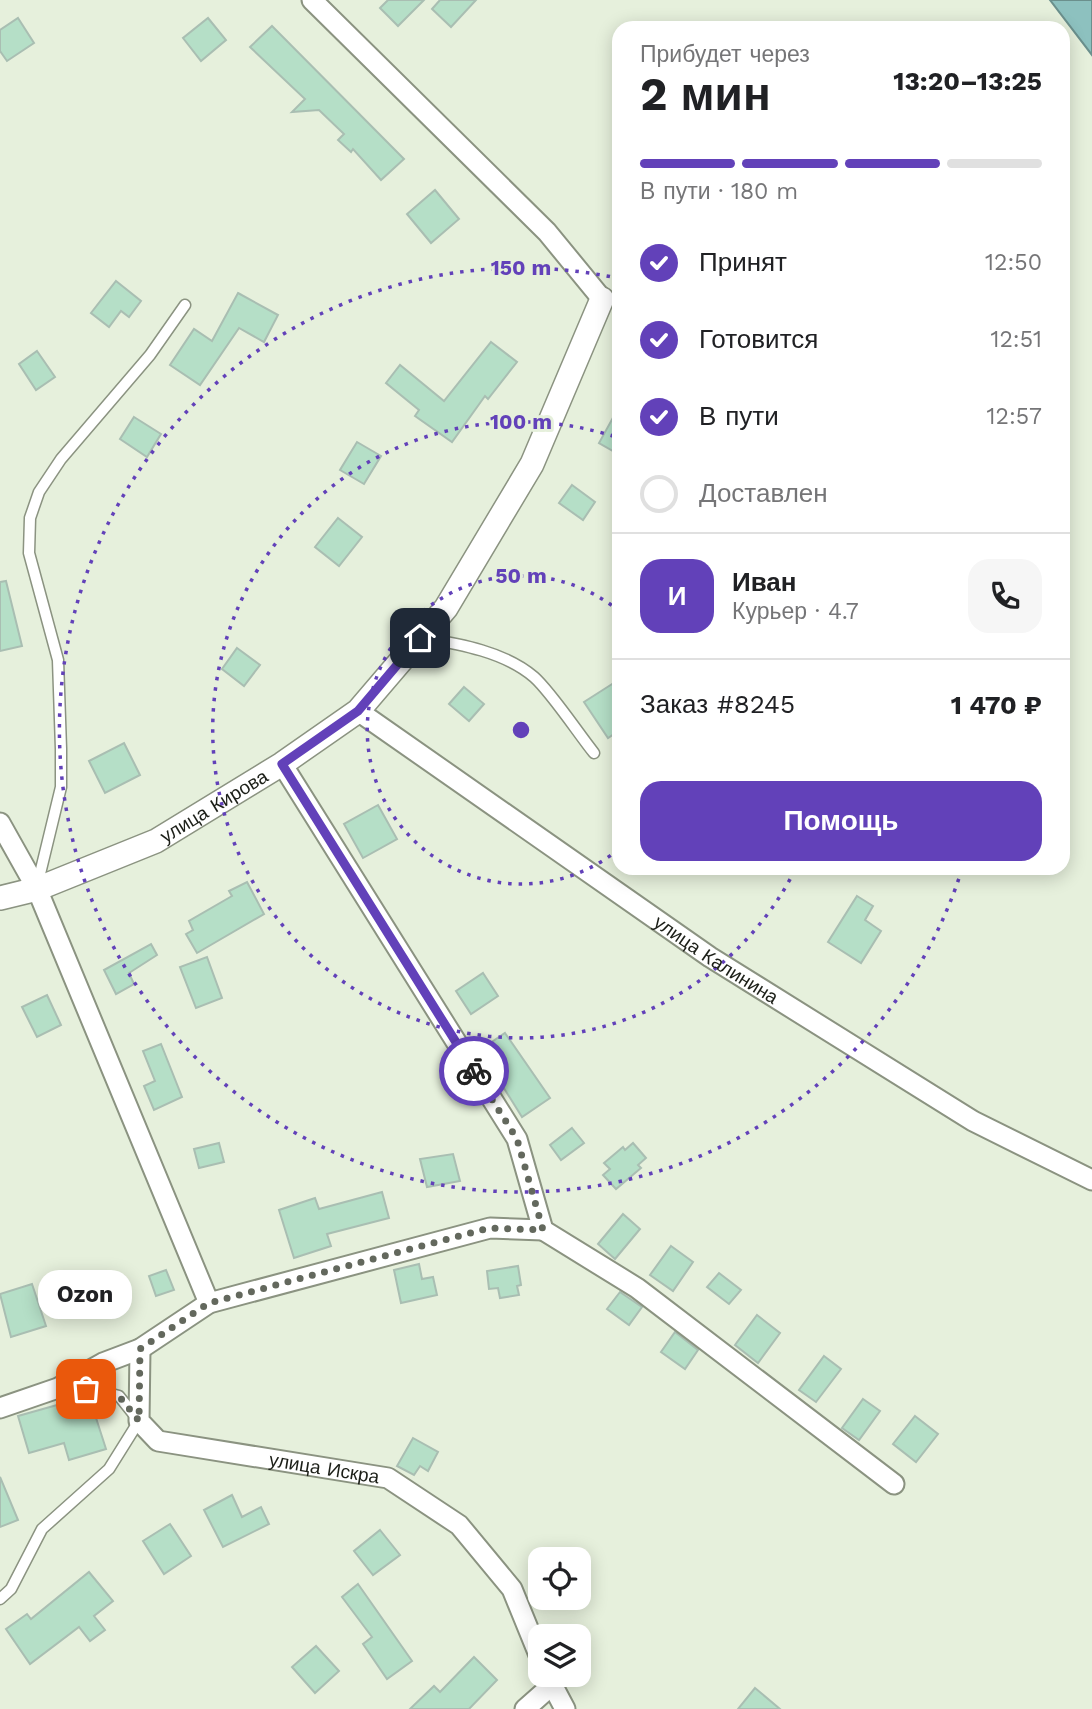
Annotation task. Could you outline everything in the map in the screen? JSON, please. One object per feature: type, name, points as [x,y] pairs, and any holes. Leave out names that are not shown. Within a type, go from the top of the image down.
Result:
[{"type":"street","points":[[312,0],[547,232],[602,299]]},
{"type":"street","name":"улица Кирова","points":[[0,898],[37,889],[156,841],[282,764],[358,711],[446,608],[533,464],[602,299]]},
{"type":"street","name":"улица Калинина","points":[[358,711],[709,957],[973,1121],[1092,1180]]},
{"type":"street","points":[[282,764],[517,1139],[543,1230]]},
{"type":"street","points":[[0,823],[37,889],[209,1303]]},
{"type":"street","points":[[0,1408],[69,1382],[103,1363],[140,1349],[209,1303],[489,1228],[543,1230],[637,1288],[894,1485]]},
{"type":"street","points":[[139,1421],[140,1349]]},
{"type":"street","name":"улица Искра","points":[[139,1421],[158,1441],[388,1478],[459,1525],[513,1588],[528,1627]]},
{"type":"street","points":[[526,1709],[543,1687]]},
{"type":"street","points":[[553,1687],[565,1709]]},
{"type":"lane","points":[[37,889],[61,787],[61,749],[58,660],[29,553],[30,518],[39,492],[61,459],[150,355],[185,305]]},
{"type":"lane","points":[[420,638],[454,643],[521,667],[537,679],[594,753]]},
{"type":"lane","points":[[0,1599],[11,1588],[42,1529],[109,1469],[139,1421],[119,1396],[69,1382]]},
{"type":"water","points":[[1050,0],[1092,0],[1092,55],[1070,26],[1070,21],[1066,21]]},
{"type":"building","points":[[388,0],[424,0],[398,26],[380,8]]},
{"type":"building","points":[[440,0],[476,0],[451,27],[432,9]]},
{"type":"building","points":[[18,18],[34,43],[7,61],[0,51],[0,30]]},
{"type":"building","points":[[208,18],[226,40],[201,61],[183,38]]},
{"type":"building","points":[[272,26],[404,159],[381,180],[353,149],[351,152],[338,140],[344,134],[319,110],[292,112],[305,99],[250,47]]},
{"type":"building","points":[[435,190],[459,219],[431,243],[407,214]]},
{"type":"building","points":[[116,281],[141,301],[129,317],[121,311],[109,327],[91,313]]},
{"type":"building","points":[[238,293],[278,315],[264,342],[239,328],[200,385],[170,365],[194,329],[212,341]]},
{"type":"building","points":[[491,342],[517,362],[488,399],[485,396],[452,442],[415,416],[419,410],[386,383],[400,365],[444,401]]},
{"type":"building","points":[[37,351],[55,377],[36,390],[19,364]]},
{"type":"building","points":[[134,417],[161,434],[147,457],[120,439]]},
{"type":"building","points":[[612,419],[612,450],[599,443]]},
{"type":"building","points":[[357,442],[381,456],[364,484],[340,470]]},
{"type":"building","points":[[572,485],[595,502],[583,520],[559,503]]},
{"type":"building","points":[[338,518],[362,537],[339,566],[315,547]]},
{"type":"building","points":[[6,581],[22,646],[0,651],[0,582]]},
{"type":"building","points":[[237,648],[260,665],[244,686],[222,669]]},
{"type":"building","points":[[612,684],[612,735],[608,738],[584,702]]},
{"type":"building","points":[[464,687],[484,704],[469,721],[449,704]]},
{"type":"building","points":[[124,743],[140,775],[105,793],[89,761]]},
{"type":"building","points":[[378,805],[397,839],[363,858],[344,824]]},
{"type":"building","points":[[247,882],[264,914],[197,953],[186,934],[193,930],[189,921],[232,896],[229,891]]},
{"type":"building","points":[[857,896],[873,906],[865,920],[881,931],[861,963],[828,942]]},
{"type":"building","points":[[151,944],[157,955],[129,973],[134,984],[116,994],[104,970]]},
{"type":"building","points":[[207,957],[222,998],[196,1008],[180,967]]},
{"type":"building","points":[[483,973],[498,996],[471,1014],[456,991]]},
{"type":"building","points":[[47,995],[61,1025],[37,1037],[22,1007]]},
{"type":"building","points":[[505,1033],[550,1098],[522,1117],[480,1050]]},
{"type":"building","points":[[161,1044],[182,1097],[154,1110],[144,1086],[155,1081],[143,1051]]},
{"type":"building","points":[[572,1128],[584,1143],[561,1160],[550,1145]]},
{"type":"building","points":[[219,1143],[224,1162],[199,1168],[194,1149]]},
{"type":"building","points":[[633,1143],[646,1158],[638,1165],[641,1168],[616,1189],[603,1175],[610,1169],[604,1163],[623,1147],[625,1150]]},
{"type":"building","points":[[453,1154],[460,1181],[427,1187],[420,1159]]},
{"type":"building","points":[[382,1192],[389,1218],[327,1234],[331,1246],[294,1258],[279,1210],[315,1198],[319,1209]]},
{"type":"building","points":[[623,1214],[640,1229],[615,1259],[598,1244]]},
{"type":"building","points":[[671,1246],[693,1262],[673,1291],[650,1275]]},
{"type":"building","points":[[419,1264],[422,1279],[433,1277],[437,1295],[401,1303],[394,1270]]},
{"type":"building","points":[[518,1266],[521,1285],[517,1286],[519,1295],[500,1298],[498,1288],[489,1289],[487,1271]]},
{"type":"building","points":[[166,1270],[174,1290],[156,1296],[149,1276]]},
{"type":"building","points":[[719,1273],[741,1290],[729,1304],[707,1287]]},
{"type":"building","points":[[32,1284],[46,1326],[11,1337],[0,1294]]},
{"type":"building","points":[[620,1292],[642,1307],[629,1325],[607,1309]]},
{"type":"building","points":[[757,1315],[780,1333],[758,1363],[735,1345]]},
{"type":"building","points":[[675,1332],[698,1350],[685,1369],[661,1352]]},
{"type":"building","points":[[824,1356],[841,1369],[816,1402],[799,1390]]},
{"type":"building","points":[[89,1396],[106,1449],[69,1460],[64,1443],[29,1453],[18,1416]]},
{"type":"building","points":[[863,1399],[880,1411],[859,1440],[842,1428]]},
{"type":"building","points":[[915,1416],[938,1434],[916,1462],[893,1444]]},
{"type":"building","points":[[413,1438],[438,1452],[428,1471],[420,1466],[414,1475],[397,1466]]},
{"type":"building","points":[[0,1477],[18,1520],[0,1527]]},
{"type":"building","points":[[232,1495],[242,1517],[261,1507],[269,1524],[223,1547],[204,1510]]},
{"type":"building","points":[[170,1524],[191,1556],[164,1574],[143,1541]]},
{"type":"building","points":[[380,1530],[400,1555],[373,1575],[354,1551]]},
{"type":"building","points":[[89,1572],[113,1601],[94,1616],[105,1630],[90,1641],[79,1627],[30,1664],[6,1629],[27,1614],[31,1619]]},
{"type":"building","points":[[358,1584],[412,1661],[387,1679],[363,1644],[372,1637],[342,1597]]},
{"type":"building","points":[[316,1646],[339,1671],[315,1693],[292,1667]]},
{"type":"building","points":[[474,1657],[497,1680],[469,1709],[410,1709],[434,1686],[440,1692]]},
{"type":"building","points":[[755,1688],[780,1709],[738,1709]]},
{"type":"way so far","points":[[86,1389],[119,1396],[139,1421],[140,1349],[209,1303],[489,1228],[543,1230],[517,1139],[474,1071]]},
{"type":"place","name":"Ozon","points":[[86,1389]]},
{"type":"route","points":[[420,638],[358,711],[282,764],[474,1071]]}]
